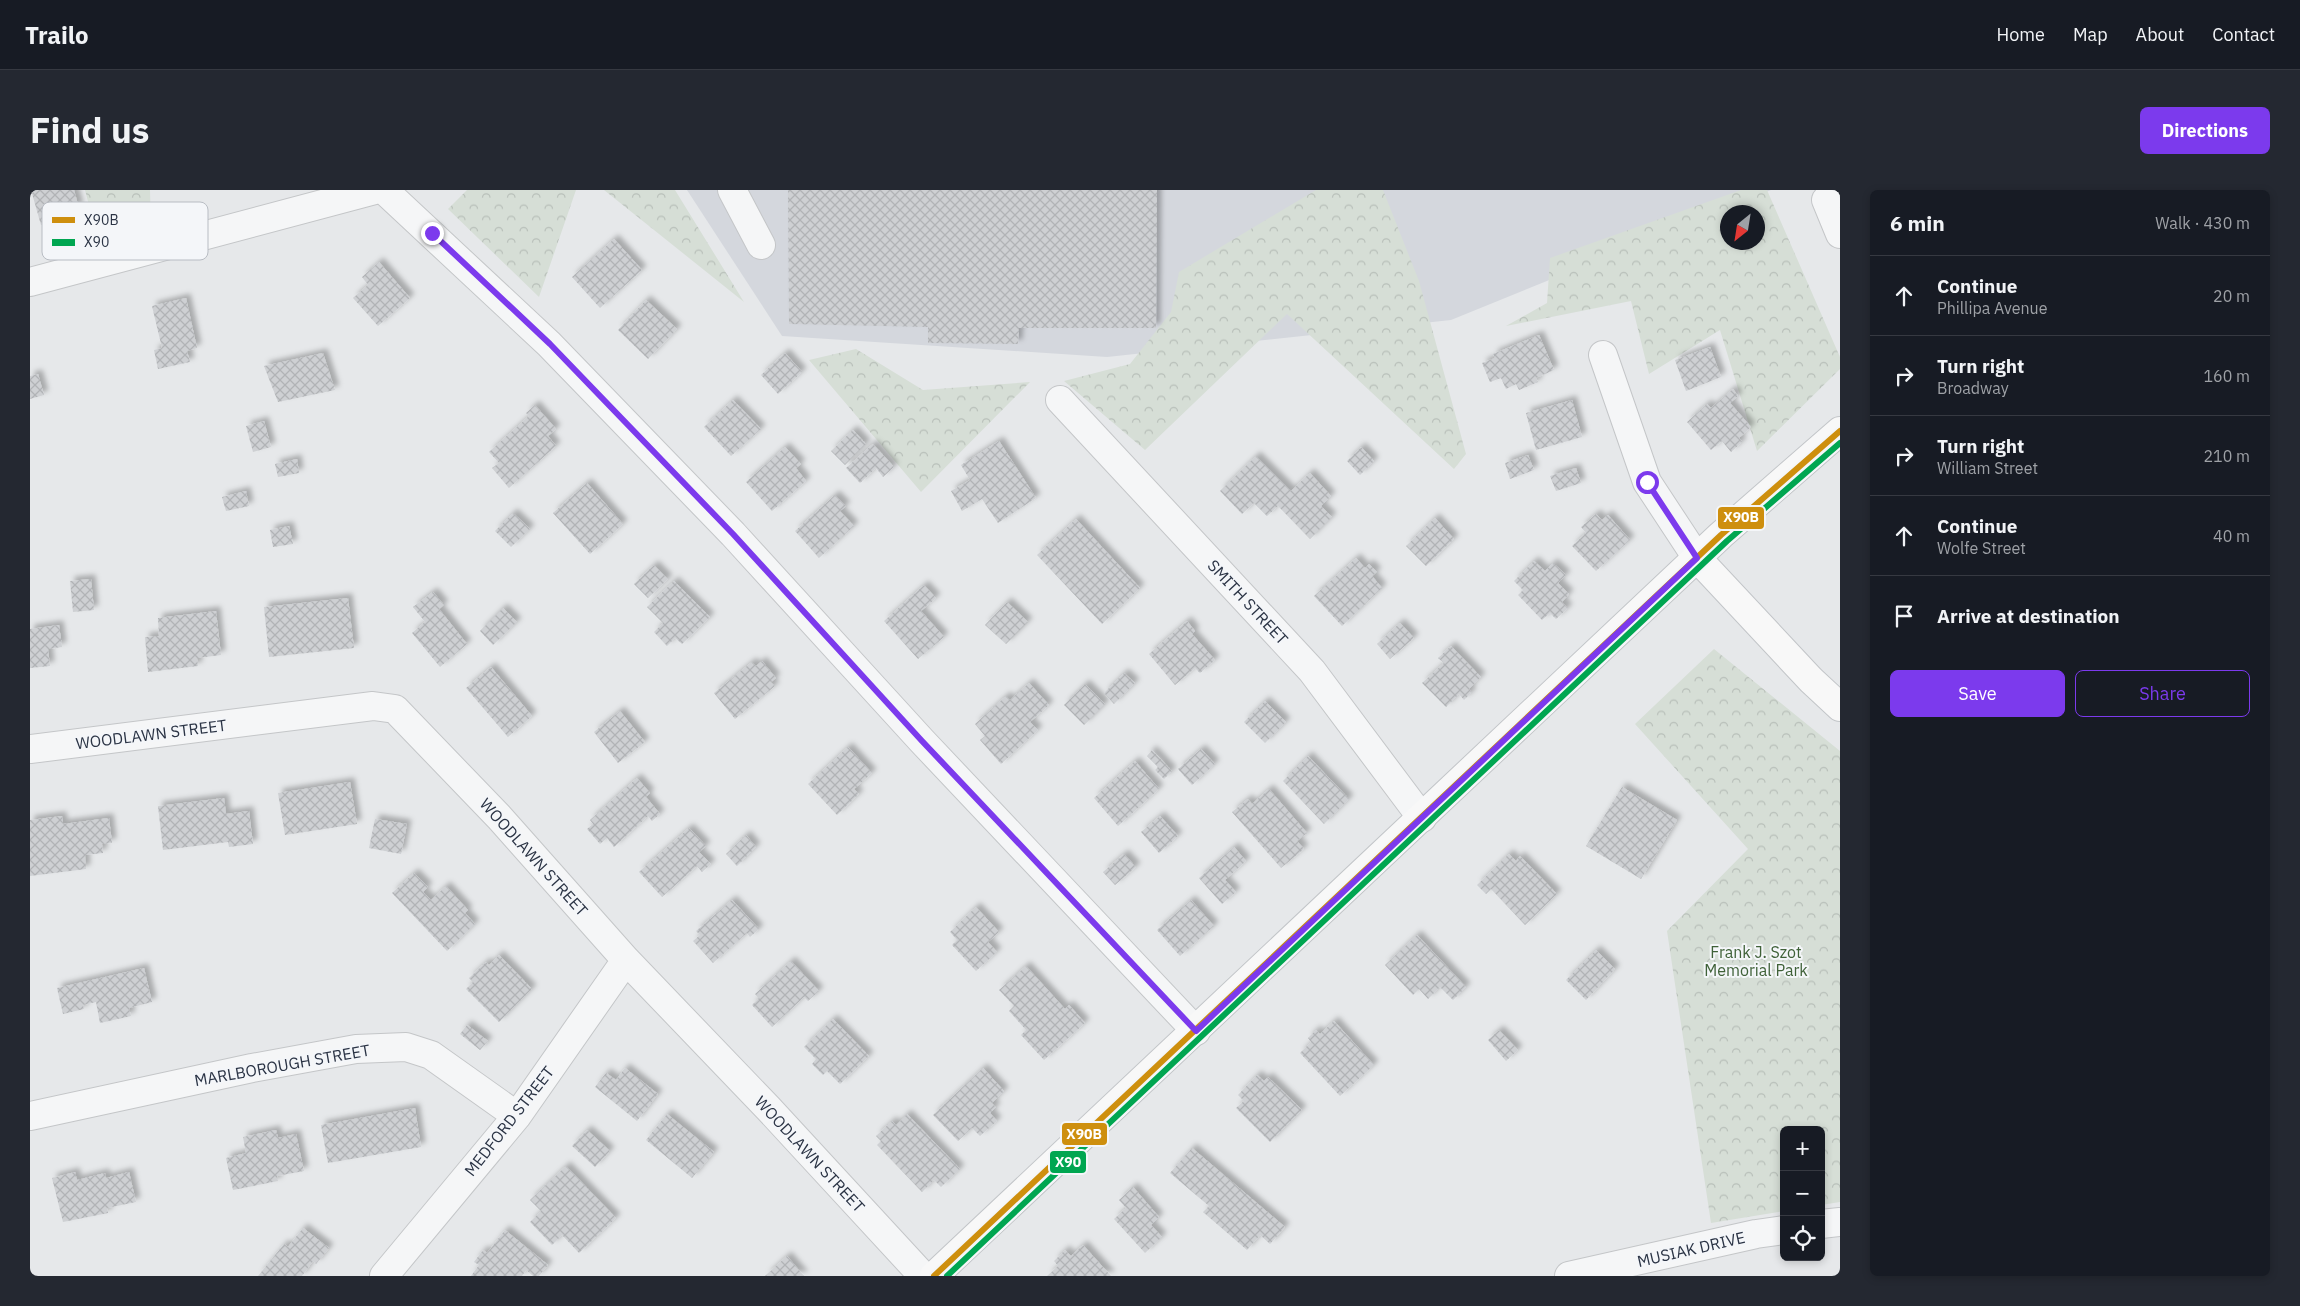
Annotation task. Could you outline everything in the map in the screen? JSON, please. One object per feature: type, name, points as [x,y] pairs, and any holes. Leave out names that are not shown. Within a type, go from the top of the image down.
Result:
[{"type":"main road","points":[[934,1276],[1697,558],[1837,436]]},
{"type":"main road","points":[[1697,558],[1811,680],[1840,707]]},
{"type":"street","points":[[208,235],[375,190]]},
{"type":"street","points":[[384,190],[549,345],[733,534],[922,741],[1196,1031]]},
{"type":"street","points":[[732,190],[761,245]]},
{"type":"street","points":[[1840,190],[1826,200],[1840,234]]},
{"type":"street","points":[[30,282],[112,260]]},
{"type":"street","points":[[1604,355],[1647,482],[1697,558]]},
{"type":"street","name":"SMITH STREET","points":[[1060,400],[1312,671],[1422,818]]},
{"type":"street","name":"WOODLAWN STREET","points":[[30,749],[373,706],[395,709],[499,818],[626,960],[768,1108],[923,1276]]},
{"type":"street","name":"MEDFORD STREET","points":[[384,1276],[517,1116],[626,960]]},
{"type":"street","name":"MARLBOROUGH STREET","points":[[30,1116],[252,1068],[356,1049],[406,1047],[431,1055],[517,1116]]},
{"type":"street","points":[[1825,1224],[1840,1222]]},
{"type":"street","name":"MUSIAK DRIVE","points":[[1569,1276],[1756,1234],[1780,1231]]},
{"type":"shaded area","points":[[687,190],[1771,190],[1734,205],[1720,205],[1720,211],[1451,320],[1107,357],[782,336]]},
{"type":"green space","points":[[85,190],[150,190],[150,202],[88,202]]},
{"type":"green space","points":[[467,190],[576,190],[539,297],[448,209]]},
{"type":"green space","points":[[604,190],[675,190],[744,302]]},
{"type":"green space","points":[[1316,190],[1383,190],[1419,281],[1466,454],[1454,469],[1287,314],[1145,450],[1064,381],[1130,364],[1171,312],[1179,272]]},
{"type":"green space","points":[[1741,190],[1767,190],[1840,357],[1840,369],[1757,451],[1720,330],[1649,374],[1631,301],[1506,326],[1547,303],[1550,258]]},
{"type":"green space","points":[[856,349],[923,390],[1030,382],[921,492],[809,360]]},
{"type":"green space","name":"Frank J. Szot Memorial Park","points":[[1714,649],[1840,751],[1840,1202],[1825,1204],[1825,1126],[1780,1126],[1780,1212],[1711,1223],[1667,931],[1748,849],[1635,724]]},
{"type":"building","points":[[31,190],[74,190],[77,202],[42,202],[41,225]]},
{"type":"building","points":[[788,190],[1157,190],[1156,328],[1019,328],[1018,344],[928,343],[928,327],[789,324]]},
{"type":"building","points":[[614,239],[642,270],[600,308],[572,277]]},
{"type":"building","points":[[379,262],[410,298],[378,326],[353,298],[368,285],[362,277]]},
{"type":"building","points":[[186,298],[197,348],[187,351],[190,362],[158,369],[154,350],[162,348],[152,306]]},
{"type":"building","points":[[646,300],[677,329],[648,359],[618,330]]},
{"type":"building","points":[[1539,335],[1554,370],[1536,378],[1538,382],[1519,390],[1516,384],[1506,389],[1501,378],[1490,382],[1482,363],[1495,358],[1493,354]]},
{"type":"building","points":[[1710,347],[1721,377],[1686,391],[1675,360]]},
{"type":"building","points":[[323,353],[335,390],[278,402],[264,366]]},
{"type":"building","points":[[785,353],[802,372],[778,394],[761,375]]},
{"type":"building","points":[[38,374],[44,395],[30,399],[30,376]]},
{"type":"building","points":[[1733,389],[1738,396],[1730,403],[1751,427],[1739,438],[1742,442],[1731,452],[1722,441],[1711,450],[1687,422],[1707,404],[1711,408]]},
{"type":"building","points":[[733,400],[761,429],[731,456],[704,427]]},
{"type":"building","points":[[1572,400],[1582,437],[1536,450],[1526,413]]},
{"type":"building","points":[[535,405],[556,429],[548,436],[556,446],[509,488],[492,468],[499,463],[489,452],[529,416],[526,413]]},
{"type":"building","points":[[264,421],[271,447],[253,452],[246,426]]},
{"type":"building","points":[[853,430],[866,444],[845,465],[831,451]]},
{"type":"building","points":[[999,441],[1036,498],[998,523],[982,499],[962,511],[951,491],[970,480],[961,465]]},
{"type":"building","points":[[873,444],[894,467],[883,477],[876,468],[860,483],[846,468]]},
{"type":"building","points":[[785,447],[801,464],[796,468],[806,481],[772,511],[746,482]]},
{"type":"building","points":[[1361,447],[1374,461],[1360,475],[1347,461]]},
{"type":"building","points":[[1528,455],[1534,470],[1510,479],[1505,463]]},
{"type":"building","points":[[1256,456],[1291,491],[1310,473],[1331,496],[1321,506],[1332,517],[1310,539],[1278,506],[1267,516],[1254,503],[1242,514],[1220,491]]},
{"type":"building","points":[[297,459],[299,473],[278,477],[275,464]]},
{"type":"building","points":[[1576,468],[1581,483],[1556,491],[1550,476]]},
{"type":"building","points":[[587,483],[623,524],[590,554],[553,513]]},
{"type":"building","points":[[246,491],[249,506],[226,511],[222,497]]},
{"type":"building","points":[[835,495],[846,506],[840,511],[854,526],[819,558],[795,531]]},
{"type":"building","points":[[513,513],[530,529],[511,547],[495,531]]},
{"type":"building","points":[[1596,514],[1602,520],[1608,515],[1630,540],[1596,571],[1572,546],[1586,533],[1581,527]]},
{"type":"building","points":[[1435,518],[1454,539],[1426,566],[1406,546]]},
{"type":"building","points":[[1076,519],[1140,588],[1102,624],[1037,555]]},
{"type":"building","points":[[289,526],[293,544],[273,547],[270,530]]},
{"type":"building","points":[[1356,558],[1365,568],[1369,564],[1377,572],[1372,576],[1382,588],[1342,626],[1314,596]]},
{"type":"building","points":[[1534,561],[1545,571],[1553,563],[1566,575],[1558,583],[1569,594],[1562,602],[1568,608],[1556,619],[1550,613],[1542,620],[1518,595],[1523,590],[1514,581]]},
{"type":"building","points":[[654,565],[668,579],[648,598],[634,584]]},
{"type":"building","points":[[91,579],[94,610],[73,612],[70,581]]},
{"type":"building","points":[[674,581],[710,617],[682,644],[675,638],[667,646],[654,632],[663,623],[647,607]]},
{"type":"building","points":[[924,585],[936,598],[921,611],[944,637],[918,659],[884,621]]},
{"type":"building","points":[[433,592],[444,605],[439,609],[467,644],[440,667],[412,633],[425,622],[413,607]]},
{"type":"building","points":[[348,598],[354,648],[269,657],[264,607]]},
{"type":"building","points":[[1007,602],[1028,622],[1006,644],[985,625]]},
{"type":"building","points":[[503,608],[517,622],[493,645],[480,631]]},
{"type":"building","points":[[216,611],[221,655],[197,658],[198,666],[148,672],[145,637],[159,636],[158,618]]},
{"type":"building","points":[[1187,621],[1195,631],[1192,634],[1215,660],[1200,673],[1195,668],[1175,685],[1149,654]]},
{"type":"building","points":[[1400,623],[1414,638],[1390,659],[1377,644]]},
{"type":"building","points":[[59,625],[62,647],[48,649],[50,666],[30,668],[30,629]]},
{"type":"building","points":[[1451,646],[1481,677],[1469,689],[1472,692],[1464,700],[1459,694],[1446,707],[1422,683],[1444,663],[1438,658]]},
{"type":"building","points":[[762,661],[776,678],[771,682],[775,686],[735,719],[714,693],[752,662],[756,666]]},
{"type":"building","points":[[491,667],[532,716],[508,737],[466,688]]},
{"type":"building","points":[[1124,673],[1135,683],[1114,704],[1104,693]]},
{"type":"building","points":[[1029,683],[1049,705],[1030,722],[1038,730],[1001,764],[980,740],[985,736],[975,724],[1006,696],[1010,700]]},
{"type":"building","points":[[1085,684],[1105,704],[1084,725],[1064,705]]},
{"type":"building","points":[[1265,701],[1286,722],[1265,743],[1244,722]]},
{"type":"building","points":[[620,711],[645,742],[618,763],[594,732]]},
{"type":"building","points":[[848,747],[872,773],[854,789],[859,794],[837,815],[808,784]]},
{"type":"building","points":[[1201,749],[1215,764],[1192,785],[1178,769]]},
{"type":"building","points":[[1152,750],[1172,771],[1164,779],[1155,770],[1158,767],[1147,756]]},
{"type":"building","points":[[1308,756],[1349,799],[1324,824],[1283,781]]},
{"type":"building","points":[[1135,761],[1159,789],[1118,826],[1094,798]]},
{"type":"building","points":[[637,778],[650,793],[646,797],[660,814],[652,821],[648,816],[614,847],[607,838],[600,844],[587,829],[593,824],[590,820]]},
{"type":"building","points":[[350,782],[357,824],[285,835],[278,793]]},
{"type":"building","points":[[1622,787],[1677,820],[1641,879],[1586,846]]},
{"type":"building","points":[[1269,789],[1307,833],[1297,841],[1304,849],[1281,868],[1232,812],[1248,799],[1252,804]]},
{"type":"building","points":[[224,798],[226,814],[249,811],[253,844],[229,847],[228,842],[163,850],[158,806]]},
{"type":"building","points":[[62,816],[63,824],[109,818],[112,843],[102,844],[103,853],[85,855],[86,869],[30,876],[30,820]]},
{"type":"building","points":[[1160,816],[1178,836],[1159,853],[1141,832]]},
{"type":"building","points":[[375,819],[407,824],[401,854],[369,848]]},
{"type":"building","points":[[689,828],[706,846],[699,852],[711,864],[702,872],[697,866],[662,897],[639,872]]},
{"type":"building","points":[[746,835],[756,847],[737,866],[726,854]]},
{"type":"building","points":[[1234,847],[1246,861],[1225,880],[1236,892],[1222,904],[1199,878]]},
{"type":"building","points":[[1124,854],[1136,867],[1115,885],[1103,872]]},
{"type":"building","points":[[1509,854],[1516,861],[1520,856],[1557,894],[1525,925],[1491,889],[1486,894],[1477,885]]},
{"type":"building","points":[[414,873],[428,887],[423,892],[431,900],[446,886],[468,910],[465,913],[475,924],[447,951],[392,893]]},
{"type":"building","points":[[732,900],[759,929],[750,937],[747,933],[713,963],[693,941],[700,935],[696,931]]},
{"type":"building","points":[[1191,900],[1214,926],[1180,956],[1157,930]]},
{"type":"building","points":[[976,907],[999,932],[988,942],[997,952],[976,971],[952,945],[957,940],[950,932]]},
{"type":"building","points":[[1417,935],[1466,987],[1453,1000],[1440,987],[1428,999],[1419,989],[1413,995],[1385,965]]},
{"type":"building","points":[[1596,950],[1615,969],[1586,1000],[1566,980]]},
{"type":"building","points":[[499,955],[532,989],[499,1022],[466,989],[473,982],[469,978],[486,962],[489,965]]},
{"type":"building","points":[[791,961],[819,991],[808,1001],[804,997],[772,1027],[752,1005],[759,998],[755,994]]},
{"type":"building","points":[[1026,966],[1065,1009],[1069,1005],[1085,1023],[1044,1060],[1021,1035],[1026,1030],[1009,1011],[1014,1006],[999,990]]},
{"type":"building","points":[[144,968],[152,1002],[129,1008],[131,1016],[100,1023],[96,1002],[83,1005],[84,1009],[63,1014],[57,988]]},
{"type":"building","points":[[833,1019],[869,1056],[840,1084],[827,1071],[823,1075],[812,1064],[816,1059],[804,1047]]},
{"type":"building","points":[[1334,1021],[1374,1065],[1340,1096],[1300,1053],[1311,1042],[1308,1038],[1316,1030],[1320,1034]]},
{"type":"building","points":[[467,1025],[488,1041],[480,1050],[460,1034]]},
{"type":"building","points":[[1499,1030],[1518,1050],[1506,1061],[1488,1040]]},
{"type":"building","points":[[625,1068],[658,1094],[637,1121],[595,1087],[606,1073],[616,1080]]},
{"type":"building","points":[[983,1068],[1004,1091],[992,1103],[996,1107],[990,1113],[997,1121],[980,1136],[972,1128],[958,1141],[933,1115]]},
{"type":"building","points":[[1257,1075],[1264,1081],[1268,1077],[1302,1110],[1270,1142],[1236,1108],[1244,1101],[1238,1095]]},
{"type":"building","points":[[415,1108],[421,1147],[328,1163],[321,1125]]},
{"type":"building","points":[[667,1114],[714,1152],[692,1178],[646,1140]]},
{"type":"building","points":[[907,1114],[960,1169],[941,1187],[934,1180],[922,1192],[877,1145],[881,1141],[876,1136],[892,1121],[896,1125]]},
{"type":"building","points":[[276,1130],[278,1138],[296,1134],[304,1171],[277,1176],[278,1181],[233,1190],[226,1158],[246,1153],[243,1137]]},
{"type":"building","points":[[587,1130],[610,1151],[595,1167],[572,1146]]},
{"type":"building","points":[[1192,1148],[1285,1227],[1270,1244],[1260,1235],[1247,1250],[1203,1212],[1209,1206],[1170,1173]]},
{"type":"building","points":[[566,1166],[616,1218],[579,1253],[562,1235],[552,1245],[530,1222],[541,1211],[530,1200]]},
{"type":"building","points":[[75,1172],[77,1180],[105,1173],[106,1178],[129,1172],[136,1202],[107,1208],[108,1213],[63,1222],[52,1178]]},
{"type":"building","points":[[1133,1187],[1159,1217],[1151,1225],[1162,1237],[1145,1253],[1114,1219],[1126,1208],[1119,1200]]},
{"type":"building","points":[[303,1228],[329,1248],[316,1264],[313,1261],[302,1276],[258,1276],[284,1244],[288,1247]]},
{"type":"building","points":[[505,1230],[548,1265],[539,1276],[533,1276],[526,1270],[522,1276],[471,1276],[479,1265],[474,1262],[483,1250],[487,1253]]},
{"type":"building","points":[[1083,1245],[1111,1276],[1047,1276],[1058,1266],[1054,1261],[1065,1250],[1071,1256]]},
{"type":"building","points":[[787,1256],[804,1276],[765,1276]]},
{"type":"transit line","name":"X90B","points":[[934,1276],[1721,535],[1840,431]]},
{"type":"transit line","name":"X90","points":[[947,1276],[1727,541],[1840,443]]},
{"type":"route","points":[[432,233],[550,344],[733,534],[1098,930],[1196,1031],[1697,558],[1647,482]]}]
